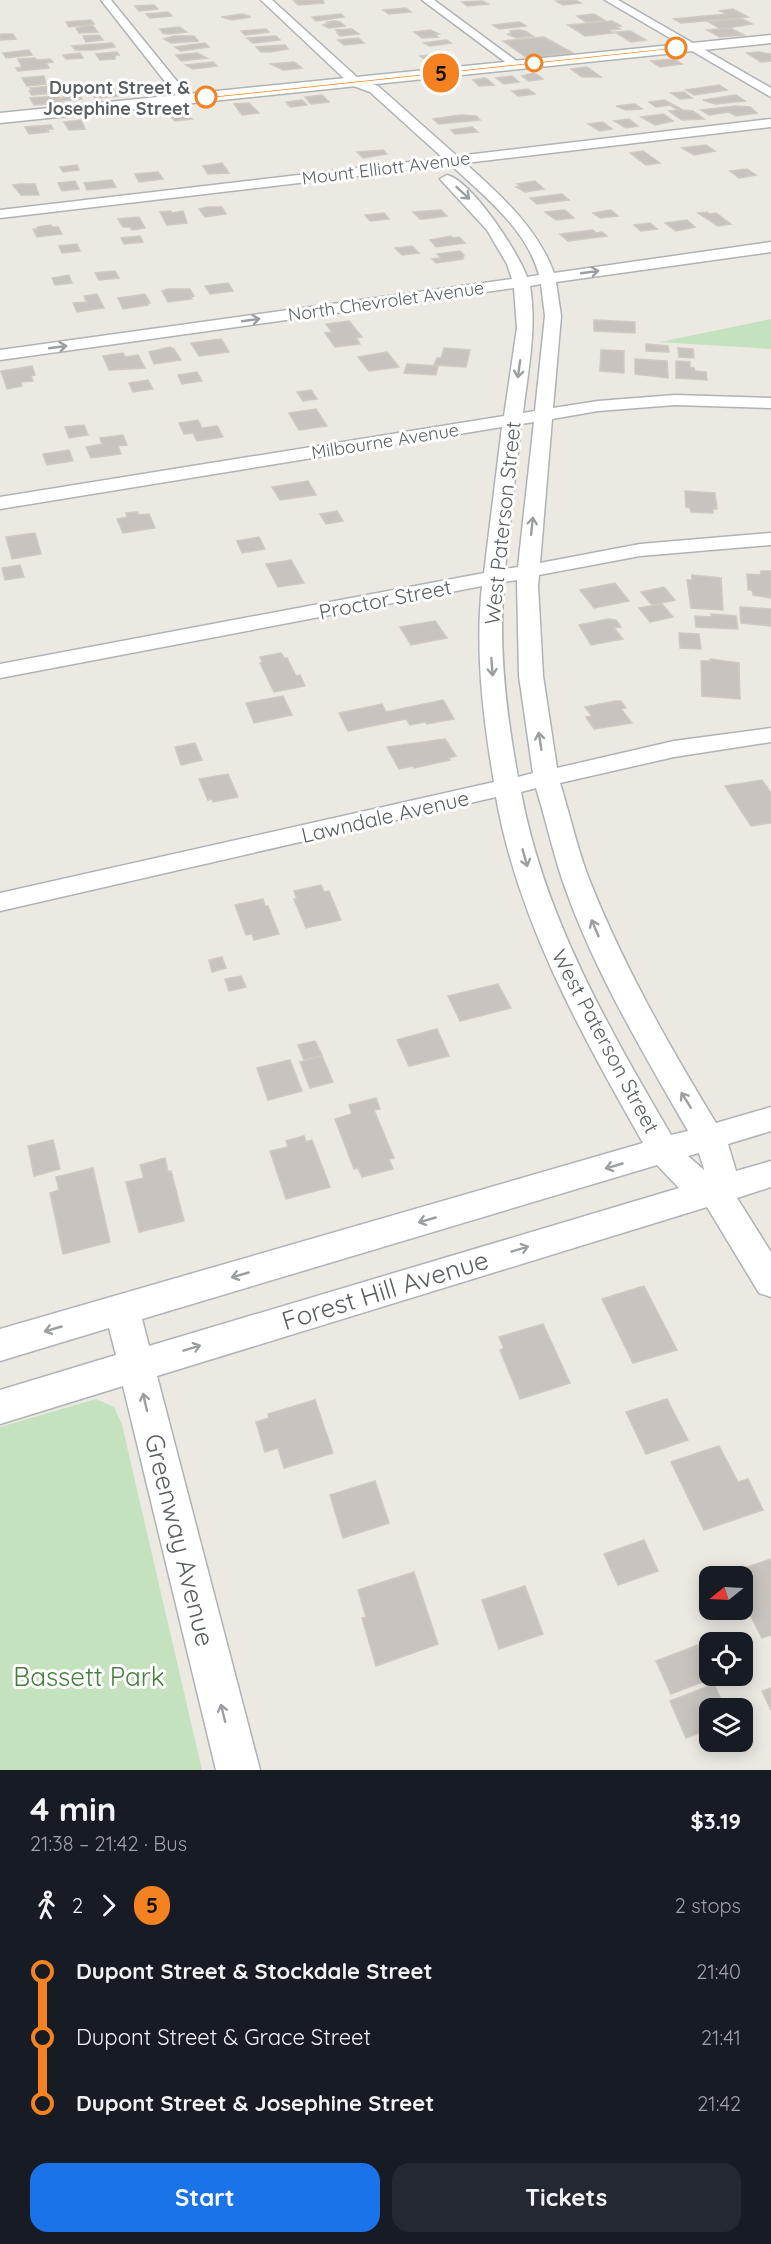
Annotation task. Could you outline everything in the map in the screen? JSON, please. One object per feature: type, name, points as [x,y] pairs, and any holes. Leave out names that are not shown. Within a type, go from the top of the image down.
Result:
[{"type":"street","points":[[106,0],[185,99]]},
{"type":"street","name":"West Paterson Street","points":[[266,0],[356,82],[374,89],[512,214],[531,239],[546,272],[553,316],[527,572],[531,676],[546,778],[575,878],[604,950],[642,1025],[709,1138],[720,1169],[715,1191],[686,1176],[664,1151],[585,1011],[559,956],[526,862],[507,788],[491,663],[492,578],[526,321],[519,275],[504,240],[486,217],[353,91],[351,85],[356,82]]},
{"type":"street","points":[[427,0],[516,65]]},
{"type":"street","points":[[610,0],[771,93]]},
{"type":"street","points":[[1,116],[771,39]]},
{"type":"street","name":"Mount Elliott Avenue","points":[[0,214],[771,123]]},
{"type":"street","name":"North Chevrolet Avenue","points":[[546,272],[771,234]]},
{"type":"street","name":"North Chevrolet Avenue","points":[[0,355],[83,336],[519,275],[771,247]]},
{"type":"street","name":"North Chevrolet Avenue","points":[[0,340],[83,336]]},
{"type":"street","name":"Milbourne Avenue","points":[[0,503],[606,405],[660,400],[771,403]]},
{"type":"street","name":"Proctor Street","points":[[0,671],[657,548],[771,539]]},
{"type":"street","name":"Lawndale Avenue","points":[[0,902],[674,749],[722,740],[771,735]]},
{"type":"street","points":[[0,1345],[771,1119]]},
{"type":"street","name":"Forest Hill Avenue","points":[[0,1407],[771,1174]]},
{"type":"street","points":[[715,1191],[771,1282]]},
{"type":"street","name":"Greenway Avenue","points":[[122,1309],[238,1770]]},
{"type":"green space","points":[[771,319],[771,349],[660,342]]},
{"type":"green space","name":"Bassett Park","points":[[96,1399],[114,1407],[122,1425],[202,1770],[0,1770],[0,1427]]},
{"type":"building","points":[[323,0],[324,3],[298,5],[294,1]]},
{"type":"building","points":[[576,0],[581,3],[563,5],[556,1]]},
{"type":"building","points":[[482,1],[488,4],[467,6],[462,2]]},
{"type":"building","points":[[154,5],[158,9],[139,11],[135,6]]},
{"type":"building","points":[[406,8],[411,12],[389,14],[383,10]]},
{"type":"building","points":[[733,9],[748,17],[681,23],[674,19],[726,14],[720,11]]},
{"type":"building","points":[[168,12],[172,16],[150,18],[146,14]]},
{"type":"building","points":[[242,14],[251,17],[232,20],[221,17]]},
{"type":"building","points":[[341,14],[344,17],[316,21],[312,17]]},
{"type":"building","points":[[594,14],[604,20],[586,22],[577,16]]},
{"type":"building","points":[[742,19],[752,24],[721,29],[709,22]]},
{"type":"building","points":[[91,20],[94,24],[69,27],[66,22]]},
{"type":"building","points":[[334,21],[345,26],[329,28],[323,25]]},
{"type":"building","points":[[612,21],[621,26],[617,27],[620,29],[609,30],[613,33],[585,36],[568,25]]},
{"type":"building","points":[[520,22],[526,26],[499,29],[493,25]]},
{"type":"building","points":[[92,25],[98,32],[79,33],[76,28]]},
{"type":"building","points":[[179,27],[187,32],[168,34],[163,33],[160,29]]},
{"type":"building","points":[[730,28],[744,35],[720,37],[707,30]]},
{"type":"building","points":[[266,29],[269,32],[245,35],[241,31]]},
{"type":"building","points":[[352,29],[359,34],[340,36],[336,30]]},
{"type":"building","points":[[430,30],[439,34],[436,35],[438,37],[422,38],[414,32]]},
{"type":"building","points":[[519,30],[533,36],[517,38],[507,34],[511,34],[510,31]]},
{"type":"building","points":[[630,31],[646,40],[631,42],[615,32]]},
{"type":"building","points":[[0,34],[13,34],[16,39],[0,40]]},
{"type":"building","points":[[99,35],[103,40],[86,42],[83,36]]},
{"type":"building","points":[[174,36],[194,36],[198,41],[171,43],[164,39]]},
{"type":"building","points":[[276,36],[280,40],[253,43],[247,38]]},
{"type":"building","points":[[544,37],[573,53],[527,58],[503,41]]},
{"type":"building","points":[[358,38],[364,43],[344,45],[338,40]]},
{"type":"building","points":[[446,40],[451,43],[430,46],[424,43]]},
{"type":"building","points":[[112,43],[115,47],[93,50],[75,50],[72,46]]},
{"type":"building","points":[[205,43],[209,47],[181,51],[175,47]]},
{"type":"building","points":[[285,45],[288,49],[270,52],[261,52],[256,47]]},
{"type":"building","points":[[29,50],[32,55],[6,58],[3,53]]},
{"type":"building","points":[[117,52],[119,55],[115,55],[115,59],[100,60],[96,54]]},
{"type":"building","points":[[80,53],[83,58],[66,59],[63,55]]},
{"type":"building","points":[[197,53],[207,58],[181,61],[176,55]]},
{"type":"building","points":[[747,53],[771,54],[771,61],[761,62]]},
{"type":"building","points":[[437,54],[446,61],[431,64],[420,56]]},
{"type":"building","points":[[35,58],[37,60],[50,59],[53,62],[46,63],[49,68],[18,71],[16,68],[22,67],[18,59]]},
{"type":"building","points":[[674,59],[682,64],[660,67],[651,61]]},
{"type":"building","points":[[213,62],[217,66],[193,69],[186,65]]},
{"type":"building","points":[[294,62],[302,68],[283,70],[271,64]]},
{"type":"building","points":[[587,67],[601,77],[582,77],[571,69]]},
{"type":"building","points":[[533,73],[543,79],[529,81],[522,76]]},
{"type":"building","points":[[44,76],[46,84],[27,86],[22,78]]},
{"type":"building","points":[[512,76],[519,82],[504,84],[496,78]]},
{"type":"building","points":[[484,78],[494,85],[479,86],[473,80]]},
{"type":"building","points":[[719,85],[727,90],[694,95],[686,90]]},
{"type":"building","points":[[50,86],[54,93],[32,95],[29,91],[32,91],[30,88]]},
{"type":"building","points":[[113,89],[118,96],[95,98],[91,92]]},
{"type":"building","points":[[528,89],[535,94],[518,96],[512,91]]},
{"type":"building","points":[[684,92],[692,98],[680,99],[671,93]]},
{"type":"building","points":[[79,93],[82,99],[61,101],[63,103],[34,105],[30,98],[58,96],[63,98],[62,95]]},
{"type":"building","points":[[322,95],[329,102],[311,104],[305,97]]},
{"type":"building","points":[[736,95],[745,101],[715,104],[703,100]]},
{"type":"building","points":[[302,100],[307,105],[290,107],[286,102]]},
{"type":"building","points":[[664,100],[683,110],[693,111],[704,119],[682,120],[669,111],[678,110],[670,105],[656,107],[649,102]]},
{"type":"building","points":[[249,103],[259,113],[242,115],[234,104]]},
{"type":"building","points":[[635,104],[642,109],[626,110],[616,106]]},
{"type":"building","points":[[736,106],[750,107],[757,113],[736,116],[729,112],[709,115],[701,110]]},
{"type":"building","points":[[181,110],[192,119],[175,121],[167,113]]},
{"type":"building","points":[[664,114],[673,121],[655,125],[641,117]]},
{"type":"building","points":[[461,115],[476,116],[480,120],[439,124],[433,119]]},
{"type":"building","points":[[629,119],[638,126],[626,128],[614,121]]},
{"type":"building","points":[[81,120],[85,129],[69,130],[64,122]]},
{"type":"building","points":[[603,122],[612,129],[600,131],[588,124]]},
{"type":"building","points":[[51,125],[53,129],[47,129],[49,132],[29,134],[25,127]]},
{"type":"building","points":[[472,127],[478,132],[455,134],[451,130]]},
{"type":"building","points":[[706,145],[715,151],[694,155],[682,148]]},
{"type":"building","points":[[383,150],[387,154],[363,158],[357,152]]},
{"type":"building","points":[[643,151],[660,163],[646,165],[630,153]]},
{"type":"building","points":[[222,163],[229,173],[208,174],[203,166]]},
{"type":"building","points":[[77,165],[79,170],[63,172],[60,167]]},
{"type":"building","points":[[747,169],[756,175],[739,178],[730,171]]},
{"type":"building","points":[[158,172],[163,179],[139,182],[135,174]]},
{"type":"building","points":[[112,180],[116,187],[87,190],[84,183]]},
{"type":"building","points":[[75,181],[79,189],[62,191],[58,183]]},
{"type":"building","points":[[535,181],[544,189],[525,192],[516,187],[520,186],[517,184]]},
{"type":"building","points":[[35,184],[39,195],[21,195],[13,185]]},
{"type":"building","points":[[562,194],[569,200],[537,204],[530,198]]},
{"type":"building","points":[[222,207],[226,214],[205,217],[199,209]]},
{"type":"building","points":[[441,210],[447,216],[420,219],[413,212]]},
{"type":"building","points":[[565,210],[574,218],[556,220],[545,212]]},
{"type":"building","points":[[611,210],[618,216],[600,218],[593,213]]},
{"type":"building","points":[[171,211],[172,213],[183,211],[187,223],[167,225],[160,212]]},
{"type":"building","points":[[384,213],[389,219],[370,221],[365,215]]},
{"type":"building","points":[[698,213],[716,213],[731,224],[718,226]]},
{"type":"building","points":[[139,217],[145,228],[132,230],[130,227],[123,227],[118,219]]},
{"type":"building","points":[[687,220],[695,227],[676,231],[665,223]]},
{"type":"building","points":[[650,223],[657,229],[641,231],[634,225]]},
{"type":"building","points":[[51,225],[58,227],[62,234],[37,237],[33,229],[38,229],[37,227]]},
{"type":"building","points":[[593,230],[607,236],[568,241],[560,234]]},
{"type":"building","points":[[140,236],[143,242],[124,244],[121,238]]},
{"type":"building","points":[[451,236],[459,237],[465,243],[436,247],[430,240]]},
{"type":"building","points":[[77,244],[80,251],[62,253],[59,246]]},
{"type":"building","points":[[412,246],[419,253],[402,255],[395,248]]},
{"type":"building","points":[[460,251],[464,255],[463,259],[436,263],[432,259],[441,258],[437,254]]},
{"type":"building","points":[[115,271],[119,278],[99,280],[95,273]]},
{"type":"building","points":[[69,275],[72,283],[55,285],[52,278]]},
{"type":"building","points":[[228,283],[233,291],[210,294],[205,286]]},
{"type":"building","points":[[190,289],[194,296],[191,297],[192,299],[168,302],[162,291]]},
{"type":"building","points":[[97,294],[104,308],[77,312],[73,303],[87,302],[84,296]]},
{"type":"building","points":[[145,294],[150,303],[147,303],[148,305],[123,309],[118,298]]},
{"type":"building","points":[[594,320],[635,322],[635,333],[594,331]]},
{"type":"building","points":[[349,321],[362,337],[356,338],[360,344],[335,347],[325,333],[332,332],[326,324]]},
{"type":"building","points":[[221,339],[229,352],[199,356],[191,343]]},
{"type":"building","points":[[646,344],[668,346],[669,352],[646,351]]},
{"type":"building","points":[[170,347],[181,360],[154,364],[149,352]]},
{"type":"building","points":[[444,348],[470,350],[466,367],[434,365],[437,358],[441,358]]},
{"type":"building","points":[[678,348],[693,349],[694,358],[679,357]]},
{"type":"building","points":[[601,350],[624,351],[624,373],[600,371]]},
{"type":"building","points":[[387,352],[399,367],[369,371],[358,357]]},
{"type":"building","points":[[123,353],[125,357],[138,355],[145,368],[109,370],[103,356]]},
{"type":"building","points":[[635,359],[667,361],[668,378],[635,374]]},
{"type":"building","points":[[676,361],[690,362],[690,367],[695,371],[706,372],[707,380],[676,378]]},
{"type":"building","points":[[407,364],[438,366],[436,375],[404,373]]},
{"type":"building","points":[[32,366],[35,375],[31,376],[33,381],[21,382],[22,386],[7,389],[1,371]]},
{"type":"building","points":[[197,372],[202,381],[182,384],[178,375]]},
{"type":"building","points":[[148,380],[153,389],[133,392],[129,383]]},
{"type":"building","points":[[311,390],[317,399],[303,401],[297,392]]},
{"type":"building","points":[[316,409],[327,426],[299,430],[289,413]]},
{"type":"building","points":[[198,420],[202,428],[217,426],[223,437],[197,441],[193,433],[184,434],[179,423]]},
{"type":"building","points":[[84,425],[88,435],[69,438],[65,427]]},
{"type":"building","points":[[123,435],[127,445],[118,446],[121,454],[91,458],[86,447],[102,444],[100,438]]},
{"type":"building","points":[[69,450],[73,461],[47,465],[43,454]]},
{"type":"building","points":[[308,481],[316,495],[280,500],[272,487]]},
{"type":"building","points":[[685,491],[715,493],[717,509],[713,509],[713,513],[691,512],[690,508],[686,507]]},
{"type":"building","points":[[337,511],[343,521],[326,524],[320,514]]},
{"type":"building","points":[[137,512],[139,515],[149,514],[155,528],[123,533],[117,519],[127,517],[126,513]]},
{"type":"building","points":[[35,533],[41,554],[12,559],[6,537]]},
{"type":"building","points":[[259,537],[265,549],[242,553],[237,541]]},
{"type":"building","points":[[291,560],[304,583],[278,587],[266,564]]},
{"type":"building","points":[[20,565],[24,577],[5,580],[2,568]]},
{"type":"building","points":[[761,571],[771,571],[771,598],[753,595],[752,590],[748,590],[747,574],[760,575]]},
{"type":"building","points":[[692,575],[721,578],[723,610],[691,608],[687,580],[692,580]]},
{"type":"building","points":[[615,583],[629,601],[594,608],[580,590]]},
{"type":"building","points":[[664,587],[675,600],[652,605],[641,592]]},
{"type":"building","points":[[662,604],[673,617],[650,622],[639,608]]},
{"type":"building","points":[[740,607],[771,609],[771,626],[741,623]]},
{"type":"building","points":[[711,614],[736,616],[738,629],[696,627],[695,616],[712,617]]},
{"type":"building","points":[[608,619],[616,620],[621,627],[614,628],[623,639],[591,645],[579,625]]},
{"type":"building","points":[[435,621],[447,638],[411,645],[400,627]]},
{"type":"building","points":[[679,633],[699,634],[701,649],[680,648]]},
{"type":"building","points":[[281,653],[284,658],[287,658],[296,676],[300,675],[305,686],[274,692],[260,663],[262,662],[260,657]]},
{"type":"building","points":[[710,659],[739,663],[740,699],[702,696],[701,661],[710,661]]},
{"type":"building","points":[[283,696],[292,715],[254,723],[246,703]]},
{"type":"building","points":[[443,700],[454,719],[410,725],[406,719],[348,731],[339,713],[382,704],[386,712]]},
{"type":"building","points":[[621,701],[626,708],[621,709],[632,723],[594,729],[586,717],[592,716],[585,707]]},
{"type":"building","points":[[445,739],[456,756],[449,758],[450,760],[414,768],[413,766],[399,769],[387,747]]},
{"type":"building","points":[[195,743],[202,760],[181,765],[175,747]]},
{"type":"building","points":[[228,774],[238,797],[213,802],[212,799],[208,800],[199,779]]},
{"type":"building","points":[[762,780],[771,793],[771,823],[751,826],[725,786]]},
{"type":"building","points":[[321,885],[324,892],[329,891],[341,920],[306,928],[294,899],[297,899],[294,891]]},
{"type":"building","points":[[263,899],[279,934],[254,940],[252,934],[246,935],[235,905]]},
{"type":"building","points":[[222,957],[226,968],[212,972],[209,960]]},
{"type":"building","points":[[241,976],[246,987],[229,991],[225,979]]},
{"type":"building","points":[[498,984],[511,1008],[460,1021],[448,996]]},
{"type":"building","points":[[437,1029],[449,1056],[409,1066],[397,1040]]},
{"type":"building","points":[[315,1041],[322,1055],[304,1060],[298,1045]]},
{"type":"building","points":[[322,1056],[333,1082],[310,1088],[300,1062]]},
{"type":"building","points":[[290,1060],[302,1091],[268,1100],[257,1068]]},
{"type":"building","points":[[376,1098],[380,1109],[374,1110],[394,1158],[389,1159],[393,1169],[362,1177],[358,1168],[354,1169],[335,1119],[352,1114],[349,1105]]},
{"type":"building","points":[[304,1136],[306,1142],[312,1140],[330,1187],[286,1199],[270,1151],[288,1147],[286,1141]]},
{"type":"building","points":[[53,1140],[60,1169],[34,1176],[28,1146]]},
{"type":"building","points":[[165,1158],[168,1172],[171,1171],[184,1221],[139,1232],[126,1182],[144,1178],[140,1165]]},
{"type":"building","points":[[93,1168],[110,1242],[63,1254],[50,1193],[59,1190],[56,1177]]},
{"type":"building","points":[[644,1286],[677,1350],[633,1363],[602,1299]]},
{"type":"building","points":[[543,1324],[570,1383],[520,1399],[500,1350],[504,1348],[499,1337]]},
{"type":"building","points":[[667,1399],[688,1440],[646,1454],[626,1412]]},
{"type":"building","points":[[315,1400],[333,1453],[284,1468],[278,1448],[265,1452],[256,1422],[269,1418],[268,1414]]},
{"type":"building","points":[[719,1446],[738,1482],[748,1479],[763,1510],[704,1530],[671,1462]]},
{"type":"building","points":[[375,1481],[389,1523],[343,1538],[330,1495]]},
{"type":"building","points":[[644,1540],[658,1571],[618,1585],[604,1554]]},
{"type":"building","points":[[771,1559],[771,1635],[762,1638],[753,1620],[753,1566],[750,1566]]},
{"type":"building","points":[[414,1572],[438,1644],[376,1666],[362,1618],[366,1617],[358,1590]]},
{"type":"building","points":[[525,1586],[543,1634],[499,1649],[482,1600]]},
{"type":"building","points":[[698,1645],[699,1683],[671,1694],[656,1661]]},
{"type":"building","points":[[709,1686],[715,1686],[720,1698],[699,1698],[699,1733],[686,1738],[670,1701]]},
{"type":"building","points":[[771,1688],[771,1710],[762,1691]]},
{"type":"bus line","name":"5","points":[[206,97],[676,48]]},
{"type":"place","name":"Dupont Street & Josephine Street","points":[[206,97]]}]
